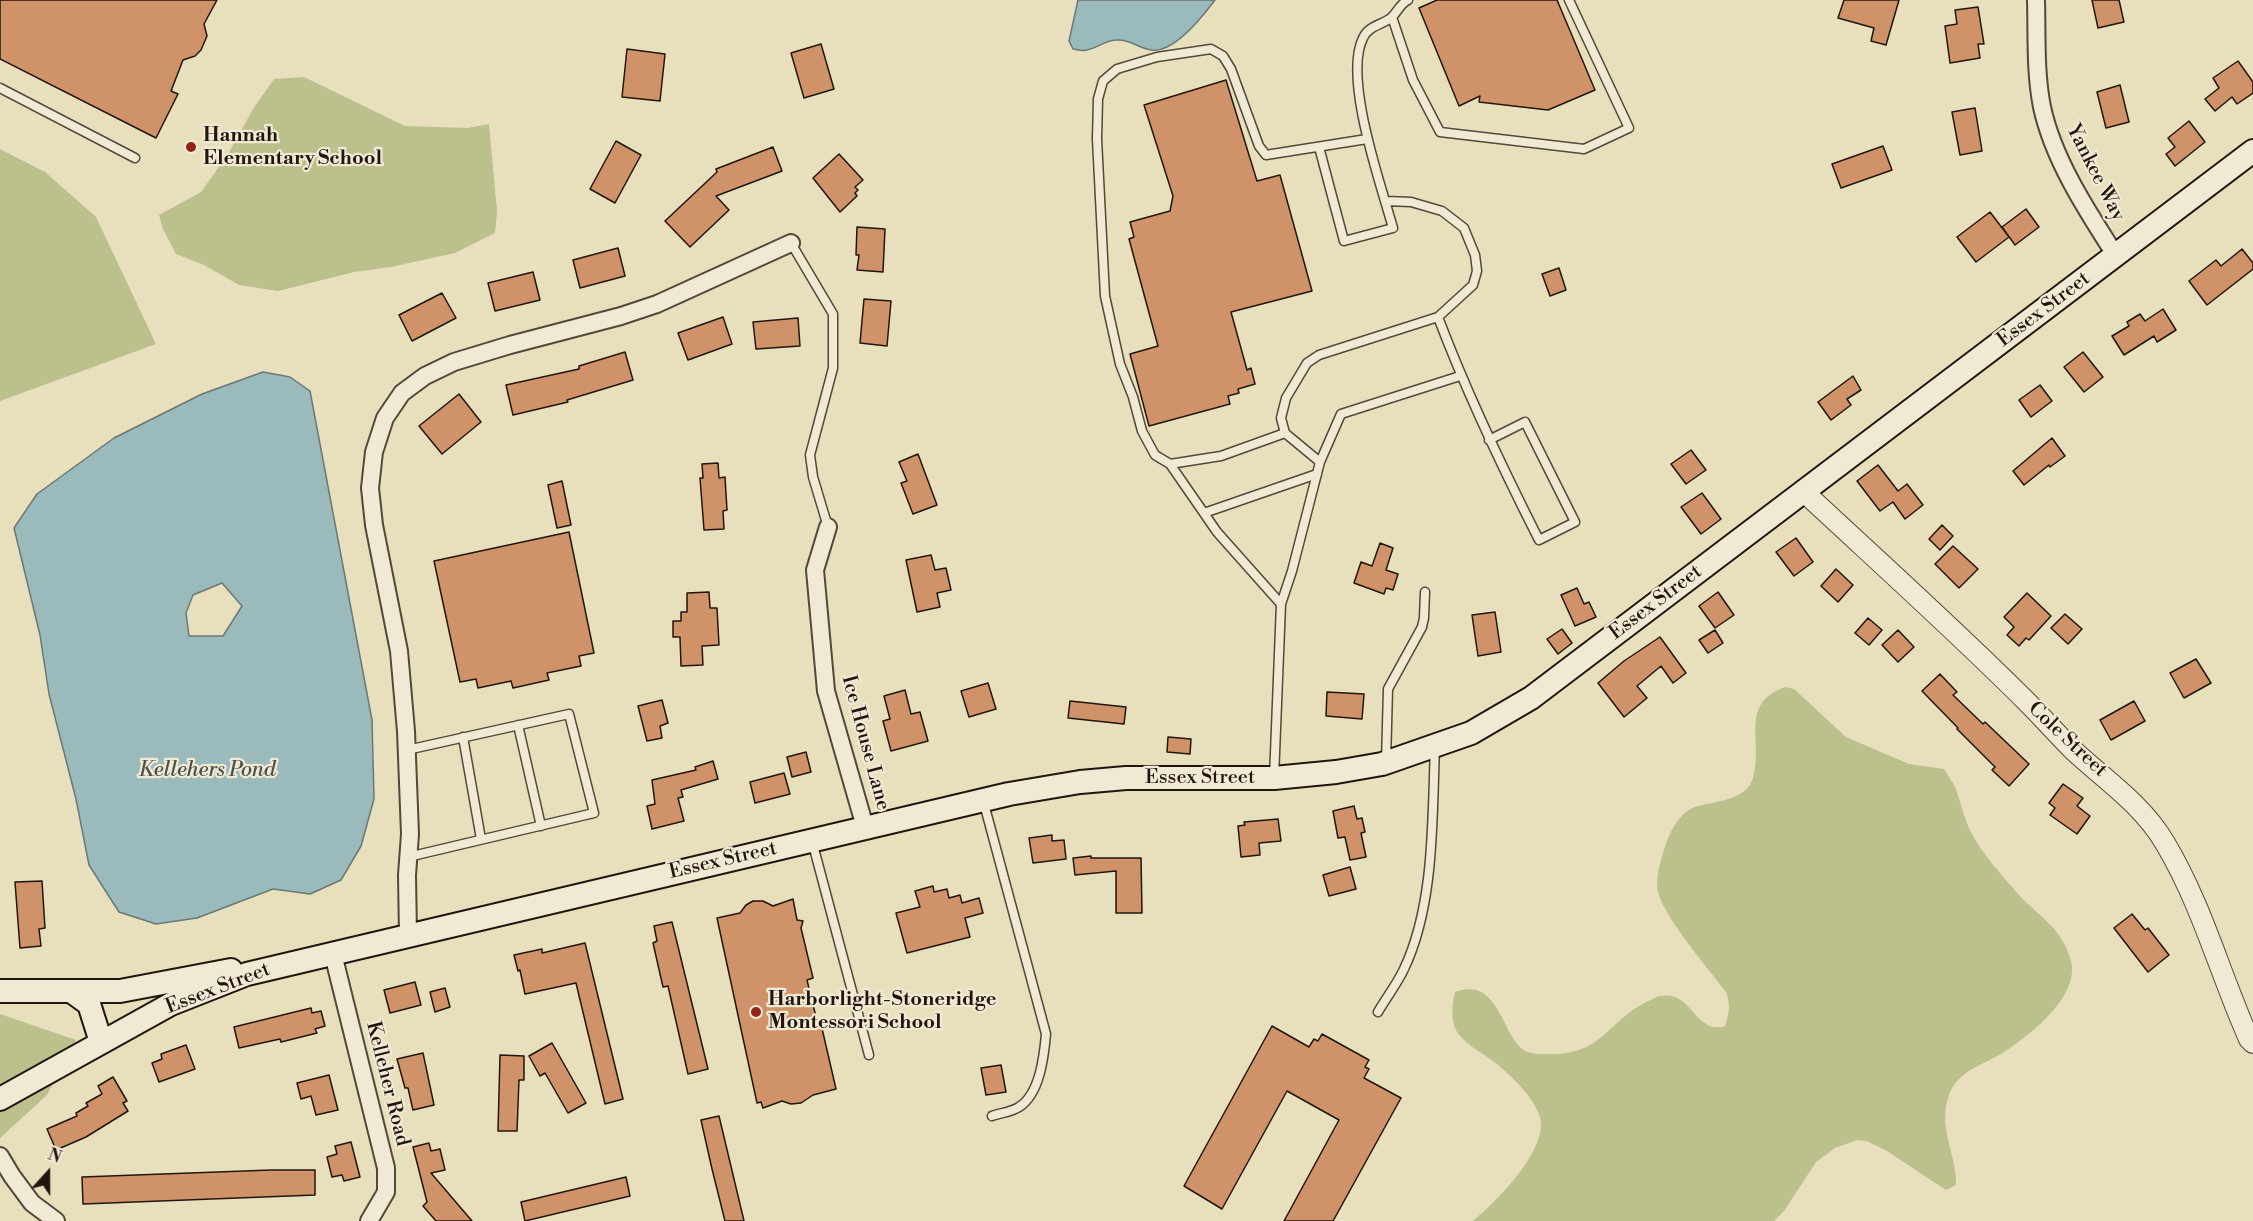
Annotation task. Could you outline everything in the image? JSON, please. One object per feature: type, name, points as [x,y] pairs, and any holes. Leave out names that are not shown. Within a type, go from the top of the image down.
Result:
[{"type":"main road","name":"Essex Street","points":[[0,1099],[171,1004],[247,974],[983,800],[1080,782],[1126,778],[1274,778],[1336,772],[1386,762],[1471,734],[1531,698],[2253,151]]},
{"type":"main road","points":[[0,991],[120,991],[231,970],[247,974]]},
{"type":"main road","points":[[71,991],[89,1004],[101,1042]]},
{"type":"street","name":"Yankee Way","points":[[2036,0],[2042,106],[2055,149],[2082,202],[2116,255]]},
{"type":"street","points":[[408,936],[410,834],[407,750],[399,651],[374,525],[370,488],[374,452],[385,418],[402,393],[425,376],[454,362],[657,304],[791,243]]},
{"type":"street","name":"Cole Street","points":[[1804,492],[2016,692],[2074,751],[2145,813],[2165,842],[2197,905],[2235,1007],[2249,1040],[2253,1043]]},
{"type":"street","name":"Ice House Lane","points":[[828,527],[815,570],[826,690],[866,827]]},
{"type":"street","name":"Kelleher Road","points":[[333,954],[386,1168],[386,1192],[369,1221]]},
{"type":"street","points":[[0,1156],[32,1203],[56,1221]]},
{"type":"lane","points":[[1319,147],[1344,241],[1393,228],[1367,139],[1358,72],[1363,36],[1372,27],[1392,17],[1408,0]]},
{"type":"lane","points":[[1392,17],[1413,80],[1440,132],[1584,149],[1629,128],[1569,0]]},
{"type":"lane","points":[[1281,604],[1217,532],[1170,464],[1155,455],[1142,431],[1133,397],[1120,364],[1105,296],[1097,139],[1098,99],[1103,81],[1117,69],[1157,57],[1211,49],[1223,56],[1231,69],[1259,147],[1266,155],[1367,139]]},
{"type":"lane","points":[[0,88],[135,158]]},
{"type":"lane","points":[[1320,462],[1285,433],[1281,418],[1286,398],[1307,363],[1319,355],[1438,317],[1473,285],[1477,271],[1475,255],[1464,228],[1442,211],[1411,202],[1386,201]]},
{"type":"lane","points":[[791,243],[832,314],[833,368],[810,455],[813,477],[828,527]]},
{"type":"lane","points":[[1438,317],[1460,376],[1489,440],[1539,540],[1575,522],[1525,423],[1489,440]]},
{"type":"lane","points":[[1274,778],[1281,604],[1292,571],[1320,462],[1341,414],[1460,376]]},
{"type":"lane","points":[[1170,464],[1221,456],[1285,433]]},
{"type":"lane","points":[[1204,513],[1317,474]]},
{"type":"lane","points":[[1386,762],[1388,689],[1422,627],[1425,592]]},
{"type":"lane","points":[[407,750],[568,714],[594,813],[408,857]]},
{"type":"lane","points":[[518,725],[541,825]]},
{"type":"lane","points":[[463,737],[481,839]]},
{"type":"lane","points":[[1378,1012],[1404,968],[1421,922],[1429,862],[1435,747]]},
{"type":"lane","points":[[983,800],[1046,1034],[1043,1060],[1035,1088],[1020,1107],[992,1116]]},
{"type":"lane","points":[[812,840],[869,1055]]},
{"type":"green space","points":[[304,77],[405,126],[468,128],[489,124],[497,211],[495,233],[455,253],[391,267],[354,272],[278,291],[239,285],[204,265],[176,254],[163,229],[159,215],[201,192],[228,154],[253,109],[274,79]]},
{"type":"green space","points":[[0,149],[45,172],[96,217],[156,344],[0,401]]},
{"type":"green space","points":[[1785,687],[1794,689],[1846,737],[1909,764],[1944,769],[1956,789],[1964,816],[1981,848],[2018,894],[2056,931],[2067,949],[2072,975],[2068,988],[2050,1015],[2001,1054],[1964,1075],[1949,1095],[1945,1119],[1954,1162],[1956,1185],[1946,1190],[1887,1151],[1867,1141],[1857,1140],[1835,1148],[1816,1162],[1784,1211],[1774,1221],[1473,1221],[1507,1188],[1529,1159],[1541,1130],[1540,1117],[1533,1102],[1516,1081],[1458,1034],[1452,1015],[1455,992],[1471,989],[1482,993],[1492,1001],[1519,1046],[1535,1054],[1571,1052],[1583,1048],[1604,1035],[1632,1011],[1660,996],[1680,999],[1706,1024],[1715,1027],[1725,1026],[1729,1009],[1726,992],[1666,910],[1657,886],[1659,869],[1669,836],[1685,813],[1695,807],[1737,796],[1749,786],[1756,764],[1757,714],[1762,703],[1771,694]]},
{"type":"green space","points":[[0,1014],[76,1040],[47,1095],[0,1138]]},
{"type":"water","points":[[1078,0],[1215,0],[1187,32],[1169,46],[1152,50],[1117,40],[1084,50],[1073,49],[1069,41]]},
{"type":"water","name":"Kellehers Pond","points":[[263,372],[290,377],[310,391],[372,720],[374,799],[361,846],[341,880],[310,894],[273,889],[197,918],[156,924],[119,912],[89,865],[76,799],[49,694],[40,635],[14,528],[37,494],[114,438],[202,394]],"holes":[[[222,583],[242,606],[223,636],[189,636],[186,613],[193,595]]]},
{"type":"building","points":[[0,0],[217,0],[204,24],[207,36],[201,50],[195,56],[183,60],[171,91],[178,94],[156,138],[0,59]]},
{"type":"building","points":[[1437,0],[1557,0],[1595,90],[1548,110],[1479,102],[1480,96],[1459,106],[1419,8]]},
{"type":"building","points":[[1844,0],[1899,0],[1886,45],[1871,41],[1874,28],[1838,18]]},
{"type":"building","points":[[2092,0],[2119,0],[2124,22],[2098,28]]},
{"type":"building","points":[[1978,7],[1984,44],[1978,44],[1980,58],[1950,63],[1945,26],[1957,24],[1955,10]]},
{"type":"building","points":[[821,44],[834,89],[804,98],[791,53]]},
{"type":"building","points":[[627,49],[665,54],[660,101],[622,97]]},
{"type":"building","points":[[2238,61],[2253,82],[2253,93],[2237,104],[2232,97],[2215,111],[2205,99],[2219,88],[2213,78]]},
{"type":"building","points":[[1226,80],[1257,181],[1280,175],[1312,291],[1231,312],[1247,370],[1251,368],[1255,384],[1238,389],[1239,393],[1228,396],[1230,404],[1149,426],[1130,354],[1158,346],[1129,239],[1134,237],[1130,222],[1170,211],[1173,196],[1144,105]]},
{"type":"building","points":[[2120,85],[2129,122],[2106,128],[2097,92]]},
{"type":"building","points":[[1975,108],[1982,151],[1960,155],[1952,112]]},
{"type":"building","points":[[2189,121],[2205,142],[2175,166],[2166,154],[2175,147],[2168,138]]},
{"type":"building","points":[[616,141],[641,155],[615,203],[590,189]]},
{"type":"building","points":[[1883,146],[1892,170],[1841,188],[1832,164]]},
{"type":"building","points":[[773,147],[782,171],[716,196],[729,210],[690,247],[665,221],[717,172],[716,169]]},
{"type":"building","points":[[839,154],[863,180],[855,187],[858,190],[855,193],[857,196],[840,212],[813,178]]},
{"type":"building","points":[[2026,209],[2039,227],[2015,245],[2002,227]]},
{"type":"building","points":[[1990,212],[2009,237],[1976,262],[1957,237]]},
{"type":"building","points":[[857,227],[885,229],[883,272],[857,270],[859,255],[856,255]]},
{"type":"building","points":[[618,248],[625,276],[580,288],[573,260]]},
{"type":"building","points":[[2242,249],[2253,263],[2253,269],[2207,305],[2189,281],[2216,260],[2221,266]]},
{"type":"building","points":[[1559,268],[1566,290],[1550,296],[1542,274]]},
{"type":"building","points":[[533,272],[540,300],[495,311],[488,283]]},
{"type":"building","points":[[442,293],[456,318],[412,341],[399,315]]},
{"type":"building","points":[[864,299],[891,301],[887,346],[860,343]]},
{"type":"building","points":[[2163,309],[2176,330],[2157,342],[2154,336],[2124,355],[2112,336],[2129,326],[2127,322],[2140,314],[2145,321]]},
{"type":"building","points":[[723,317],[732,344],[688,360],[678,333]]},
{"type":"building","points":[[798,318],[800,346],[756,349],[753,322]]},
{"type":"building","points":[[625,352],[633,380],[567,400],[568,402],[513,415],[506,385],[579,369],[579,366]]},
{"type":"building","points":[[2083,352],[2103,377],[2084,392],[2064,367]]},
{"type":"building","points":[[1853,376],[1861,390],[1847,399],[1851,405],[1831,420],[1818,402]]},
{"type":"building","points":[[2040,385],[2052,401],[2031,417],[2019,400]]},
{"type":"building","points":[[459,394],[481,422],[442,454],[419,426]]},
{"type":"building","points":[[2052,438],[2065,456],[2050,467],[2049,465],[2024,485],[2013,471]]},
{"type":"building","points":[[1691,450],[1706,470],[1686,484],[1671,464]]},
{"type":"building","points":[[918,454],[937,505],[913,514],[901,483],[907,481],[899,462]]},
{"type":"building","points":[[718,463],[719,478],[725,477],[727,510],[723,511],[724,529],[704,530],[700,478],[703,478],[702,464]]},
{"type":"building","points":[[1878,465],[1898,491],[1907,484],[1923,505],[1905,519],[1893,502],[1880,511],[1857,481]]},
{"type":"building","points":[[562,481],[571,525],[557,528],[548,485]]},
{"type":"building","points":[[1702,493],[1721,519],[1701,534],[1681,507]]},
{"type":"building","points":[[1942,525],[1953,536],[1940,550],[1929,539]]},
{"type":"building","points":[[569,532],[594,653],[579,656],[581,666],[547,673],[549,680],[513,688],[511,681],[478,688],[476,679],[460,682],[434,561]]},
{"type":"building","points":[[1796,538],[1813,562],[1794,576],[1776,552]]},
{"type":"building","points":[[1380,543],[1393,548],[1386,570],[1398,574],[1393,590],[1386,588],[1384,594],[1354,583],[1361,562],[1372,566]]},
{"type":"building","points":[[1953,546],[1978,569],[1959,588],[1935,564]]},
{"type":"building","points":[[931,555],[935,570],[946,568],[951,590],[937,593],[940,607],[917,612],[906,560]]},
{"type":"building","points":[[1836,569],[1853,585],[1838,602],[1821,586]]},
{"type":"building","points":[[1577,588],[1584,604],[1589,602],[1596,617],[1575,626],[1561,595]]},
{"type":"building","points":[[709,592],[710,608],[717,608],[719,645],[702,646],[703,665],[681,666],[680,637],[673,637],[673,621],[681,621],[681,612],[687,612],[687,593]]},
{"type":"building","points":[[1718,592],[1734,615],[1715,628],[1699,606]]},
{"type":"building","points":[[2027,593],[2051,616],[2029,640],[2026,638],[2019,646],[2007,635],[2014,627],[2004,617]]},
{"type":"building","points":[[1495,612],[1501,652],[1478,656],[1472,615]]},
{"type":"building","points":[[2065,614],[2082,629],[2068,644],[2051,628]]},
{"type":"building","points":[[1868,618],[1882,630],[1869,645],[1855,633]]},
{"type":"building","points":[[1562,629],[1572,643],[1558,654],[1547,639]]},
{"type":"building","points":[[1715,630],[1723,643],[1708,653],[1699,640]]},
{"type":"building","points":[[1898,630],[1914,647],[1898,662],[1882,645]]},
{"type":"building","points":[[1660,637],[1686,673],[1673,683],[1661,666],[1637,686],[1647,698],[1624,717],[1598,683],[1624,661]]},
{"type":"building","points":[[2196,659],[2211,683],[2184,698],[2170,673]]},
{"type":"building","points":[[1940,674],[1957,692],[1953,695],[2029,764],[2009,786],[1992,770],[1995,767],[1922,691]]},
{"type":"building","points":[[988,683],[996,709],[969,717],[961,691]]},
{"type":"building","points":[[905,690],[911,714],[920,712],[928,741],[891,751],[883,721],[890,719],[884,696]]},
{"type":"building","points":[[1327,692],[1364,694],[1362,719],[1326,716]]},
{"type":"building","points":[[662,700],[668,723],[660,726],[662,738],[647,741],[638,706]]},
{"type":"building","points":[[1070,701],[1126,707],[1124,724],[1068,718]]},
{"type":"building","points":[[2134,701],[2145,721],[2111,740],[2100,720]]},
{"type":"building","points":[[1168,737],[1191,739],[1190,754],[1167,752]]},
{"type":"building","points":[[806,752],[811,772],[792,777],[787,757]]},
{"type":"building","points":[[713,761],[718,779],[681,790],[683,797],[678,798],[684,821],[652,829],[647,806],[655,804],[652,780],[696,770],[695,767]]},
{"type":"building","points":[[784,773],[790,794],[755,803],[750,782]]},
{"type":"building","points":[[2063,784],[2083,798],[2077,806],[2090,816],[2077,834],[2050,815],[2055,808],[2049,803]]},
{"type":"building","points":[[1354,806],[1357,819],[1362,818],[1365,832],[1361,833],[1366,857],[1350,860],[1345,837],[1338,838],[1333,811]]},
{"type":"building","points":[[1278,819],[1281,841],[1259,843],[1260,855],[1241,857],[1238,826],[1245,825],[1244,822]]},
{"type":"building","points":[[1052,835],[1052,841],[1064,840],[1066,859],[1033,863],[1029,838]]},
{"type":"building","points":[[1091,856],[1091,858],[1141,858],[1142,913],[1116,913],[1116,871],[1075,875],[1073,858]]},
{"type":"building","points":[[1350,867],[1356,889],[1329,896],[1323,875]]},
{"type":"building","points":[[42,881],[45,928],[39,929],[41,946],[20,948],[15,882]]},
{"type":"building","points":[[933,886],[934,892],[947,889],[949,898],[960,895],[962,903],[979,898],[983,913],[965,918],[970,937],[907,953],[896,913],[920,907],[915,891]]},
{"type":"building","points":[[793,899],[797,920],[803,921],[801,928],[813,978],[807,980],[818,1025],[821,1024],[836,1089],[813,1095],[801,1103],[791,1104],[782,1101],[763,1108],[761,1102],[757,1103],[717,918],[740,913],[746,905],[753,901],[763,901],[773,906]]},
{"type":"building","points":[[2132,914],[2145,930],[2148,928],[2169,955],[2148,972],[2114,928]]},
{"type":"building","points":[[672,922],[708,1069],[688,1074],[668,986],[663,987],[653,943],[657,941],[654,926]]},
{"type":"building","points":[[585,943],[623,1099],[605,1104],[576,983],[525,994],[514,955],[542,949],[542,953]]},
{"type":"building","points":[[415,982],[421,1005],[390,1013],[384,990]]},
{"type":"building","points":[[445,988],[450,1007],[435,1012],[430,992]]},
{"type":"building","points":[[311,1008],[312,1013],[321,1011],[325,1026],[315,1029],[317,1033],[281,1042],[280,1039],[239,1048],[234,1027]]},
{"type":"building","points":[[1272,1026],[1309,1047],[1314,1039],[1318,1041],[1322,1034],[1369,1060],[1365,1067],[1369,1069],[1364,1078],[1401,1098],[1333,1221],[1284,1221],[1339,1120],[1287,1091],[1222,1209],[1184,1186]]},
{"type":"building","points":[[552,1043],[586,1103],[568,1113],[545,1073],[540,1076],[529,1056]]},
{"type":"building","points":[[186,1045],[195,1069],[159,1082],[152,1063],[162,1059],[161,1054]]},
{"type":"building","points":[[423,1053],[434,1105],[413,1110],[408,1088],[405,1088],[397,1059]]},
{"type":"building","points":[[500,1055],[524,1056],[524,1080],[519,1080],[517,1131],[498,1131]]},
{"type":"building","points":[[1001,1065],[1006,1092],[986,1095],[981,1068]]},
{"type":"building","points":[[329,1075],[338,1110],[316,1115],[311,1096],[301,1099],[297,1083]]},
{"type":"building","points":[[113,1077],[127,1101],[123,1103],[128,1111],[86,1137],[56,1150],[47,1129],[77,1116],[76,1113],[88,1106],[86,1103],[102,1094],[98,1086]]},
{"type":"building","points":[[719,1116],[744,1221],[725,1221],[712,1169],[701,1120]]},
{"type":"building","points":[[351,1142],[360,1177],[344,1181],[342,1175],[332,1177],[327,1157],[337,1154],[335,1146]]},
{"type":"building","points":[[429,1143],[431,1151],[440,1149],[445,1170],[431,1173],[472,1221],[436,1221],[423,1206],[427,1202],[413,1147]]},
{"type":"building","points":[[315,1170],[315,1195],[83,1204],[82,1177]]},
{"type":"building","points":[[626,1177],[630,1196],[525,1221],[521,1202]]},
{"type":"place","name":"Hannah Elementary School","points":[[191,147]]},
{"type":"place","name":"Harborlight-Stoneridge Montessori School","points":[[756,1012]]}]
